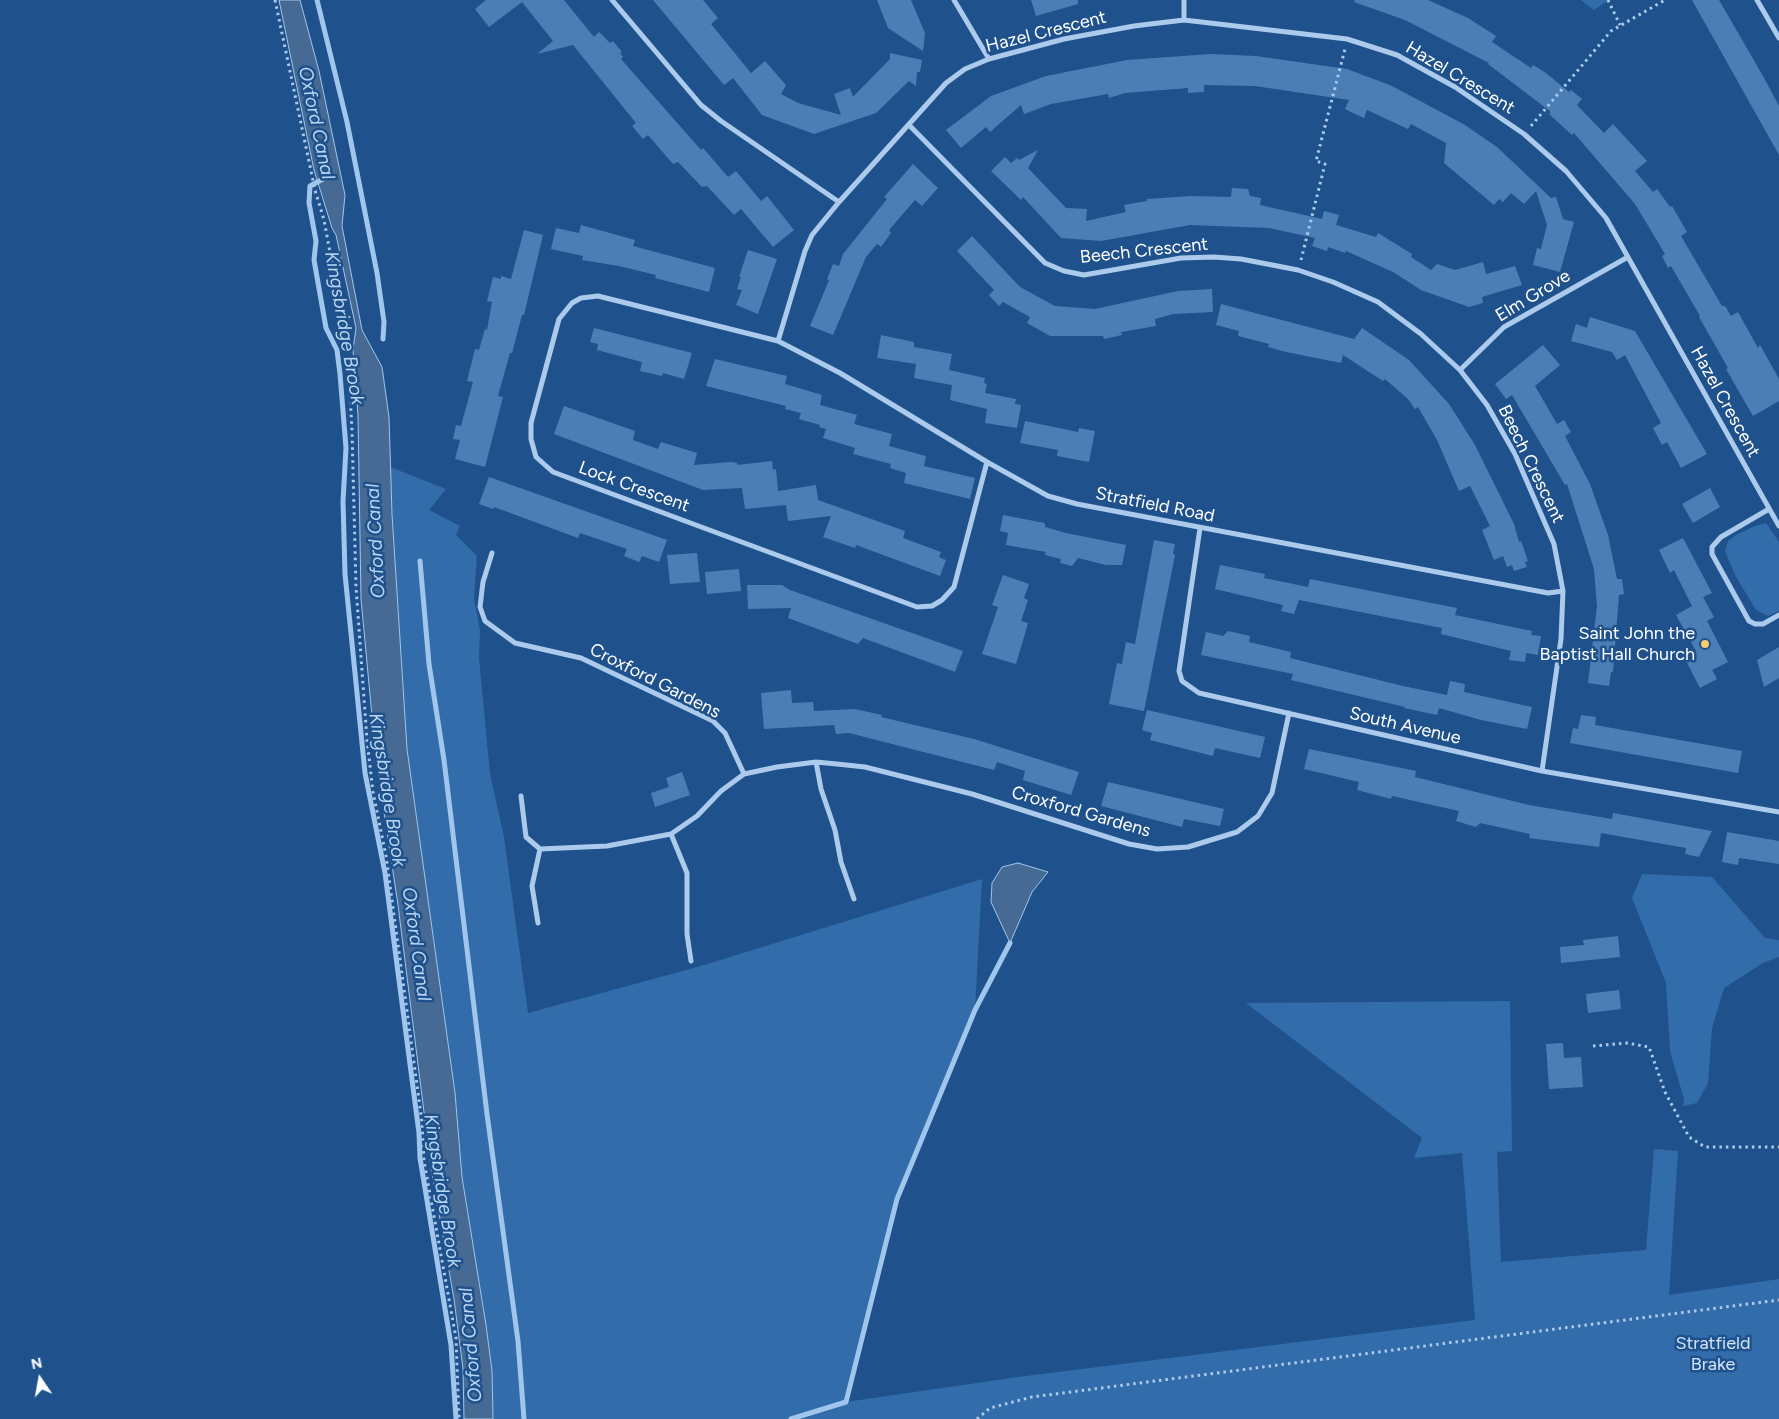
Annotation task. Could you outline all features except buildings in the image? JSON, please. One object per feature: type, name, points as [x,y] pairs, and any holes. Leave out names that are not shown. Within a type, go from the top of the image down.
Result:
[{"type":"street","points":[[612,0],[701,105],[721,121],[839,202]]},
{"type":"street","points":[[954,0],[989,59]]},
{"type":"street","points":[[1184,0],[1184,20]]},
{"type":"street","points":[[1758,0],[1779,38]]},
{"type":"street","name":"Hazel Crescent","points":[[778,341],[805,251],[812,235],[839,202],[946,83],[965,69],[989,59],[1064,39],[1134,26],[1184,20],[1348,39],[1397,55],[1455,87],[1524,134],[1566,171],[1592,200],[1606,218],[1769,509],[1777,516],[1779,526]]},
{"type":"street","name":"Beech Crescent","points":[[909,125],[1041,259],[1064,271],[1084,275],[1165,260],[1214,257],[1241,259],[1298,270],[1333,282],[1378,302],[1414,328],[1460,370],[1487,405],[1519,462],[1554,544],[1564,591],[1561,639],[1542,771]]},
{"type":"street","name":"Elm Grove","points":[[1460,370],[1504,327],[1628,257]]},
{"type":"street","name":"Lock Crescent","points":[[778,341],[617,300],[598,296],[581,298],[564,311],[555,328],[531,423],[532,444],[536,457],[553,472],[917,607],[932,606],[942,600],[954,587],[987,462]]},
{"type":"street","name":"Stratfield Road","points":[[778,341],[840,373],[987,462],[1048,496],[1077,504],[1548,594],[1564,591]]},
{"type":"street","points":[[1769,509],[1714,542],[1712,554],[1749,621],[1763,624],[1779,615]]},
{"type":"street","name":"South Avenue","points":[[1200,528],[1179,658],[1179,671],[1182,681],[1199,693],[1542,771],[1779,812]]},
{"type":"street","name":"Croxford Gardens","points":[[492,553],[483,582],[480,607],[485,621],[515,643],[581,658],[713,721],[725,733],[744,774]]},
{"type":"street","name":"Croxford Gardens","points":[[540,849],[606,846],[671,834],[697,816],[721,791],[744,774],[816,762],[865,767],[972,794],[1130,844],[1157,849],[1188,847],[1237,832],[1258,816],[1272,794],[1289,713]]},
{"type":"street","points":[[816,762],[821,790],[835,830],[841,862],[854,899]]},
{"type":"street","points":[[521,796],[526,837],[540,849],[532,886],[538,923]]},
{"type":"street","points":[[671,834],[687,873],[687,934],[691,961]]},
{"type":"path","points":[[276,0],[315,190],[324,220],[347,344],[352,430],[356,587],[367,740],[373,792],[386,856],[422,1122],[424,1161],[456,1338],[459,1419]]},
{"type":"path","points":[[1608,0],[1620,25]]},
{"type":"path","points":[[1524,134],[1611,32],[1620,25],[1666,0]]},
{"type":"path","points":[[1298,270],[1325,164],[1316,161],[1348,39]]},
{"type":"path","points":[[1593,1046],[1626,1043],[1649,1047],[1665,1092],[1689,1137],[1705,1147],[1779,1147]]},
{"type":"path","points":[[977,1419],[990,1408],[1032,1397],[1779,1300]]},
{"type":"green space","points":[[1581,0],[1609,0],[1594,10]]},
{"type":"green space","name":"Stratfield Brake","points":[[390,467],[446,489],[429,510],[460,526],[456,535],[477,556],[474,599],[480,630],[479,658],[490,774],[504,837],[528,1013],[701,966],[982,879],[975,1010],[897,1200],[846,1402],[1018,1377],[1475,1320],[1462,1153],[1414,1158],[1422,1138],[1246,1003],[1510,1001],[1512,1151],[1497,1152],[1501,1262],[1646,1250],[1654,1149],[1678,1151],[1669,1295],[1779,1279],[1779,1419],[493,1419],[492,1371],[462,1177],[455,1093],[407,749],[397,616]]},
{"type":"green space","points":[[1766,523],[1779,542],[1779,611],[1768,616],[1756,610],[1735,575],[1725,551],[1728,541],[1736,535]]},
{"type":"green space","points":[[1642,874],[1712,877],[1765,938],[1779,940],[1779,957],[1763,963],[1724,988],[1712,1028],[1708,1083],[1697,1103],[1683,1106],[1684,1099],[1670,1051],[1666,983],[1632,898]]},
{"type":"water","name":"Oxford Canal","points":[[279,0],[300,0],[319,71],[345,195],[342,226],[362,330],[382,367],[389,417],[392,514],[407,749],[455,1093],[462,1177],[492,1371],[493,1419],[464,1419],[463,1369],[454,1299],[431,1168],[398,905],[376,759],[361,599],[358,415],[353,350],[356,328],[336,235],[332,228],[314,170]]},
{"type":"water","points":[[1018,863],[1048,872],[1032,892],[1010,943],[991,902],[992,883],[1002,867]]},
{"type":"waterway","points":[[317,0],[347,122],[377,273],[384,322],[383,339]]},
{"type":"waterway","name":"Kingsbridge Brook","points":[[323,179],[310,186],[309,203],[316,241],[314,260],[326,328],[337,350],[340,374],[346,448],[343,501],[345,574],[365,773],[385,873],[419,1133],[420,1158],[451,1345],[456,1419]]},
{"type":"waterway","points":[[420,561],[429,664],[444,760],[487,1114],[518,1341],[524,1419]]},
{"type":"waterway","points":[[791,1419],[846,1402],[897,1199],[975,1010],[1010,943]]},
{"type":"place","name":"Saint John the Baptist Hall Church","points":[[1705,644]]}]
